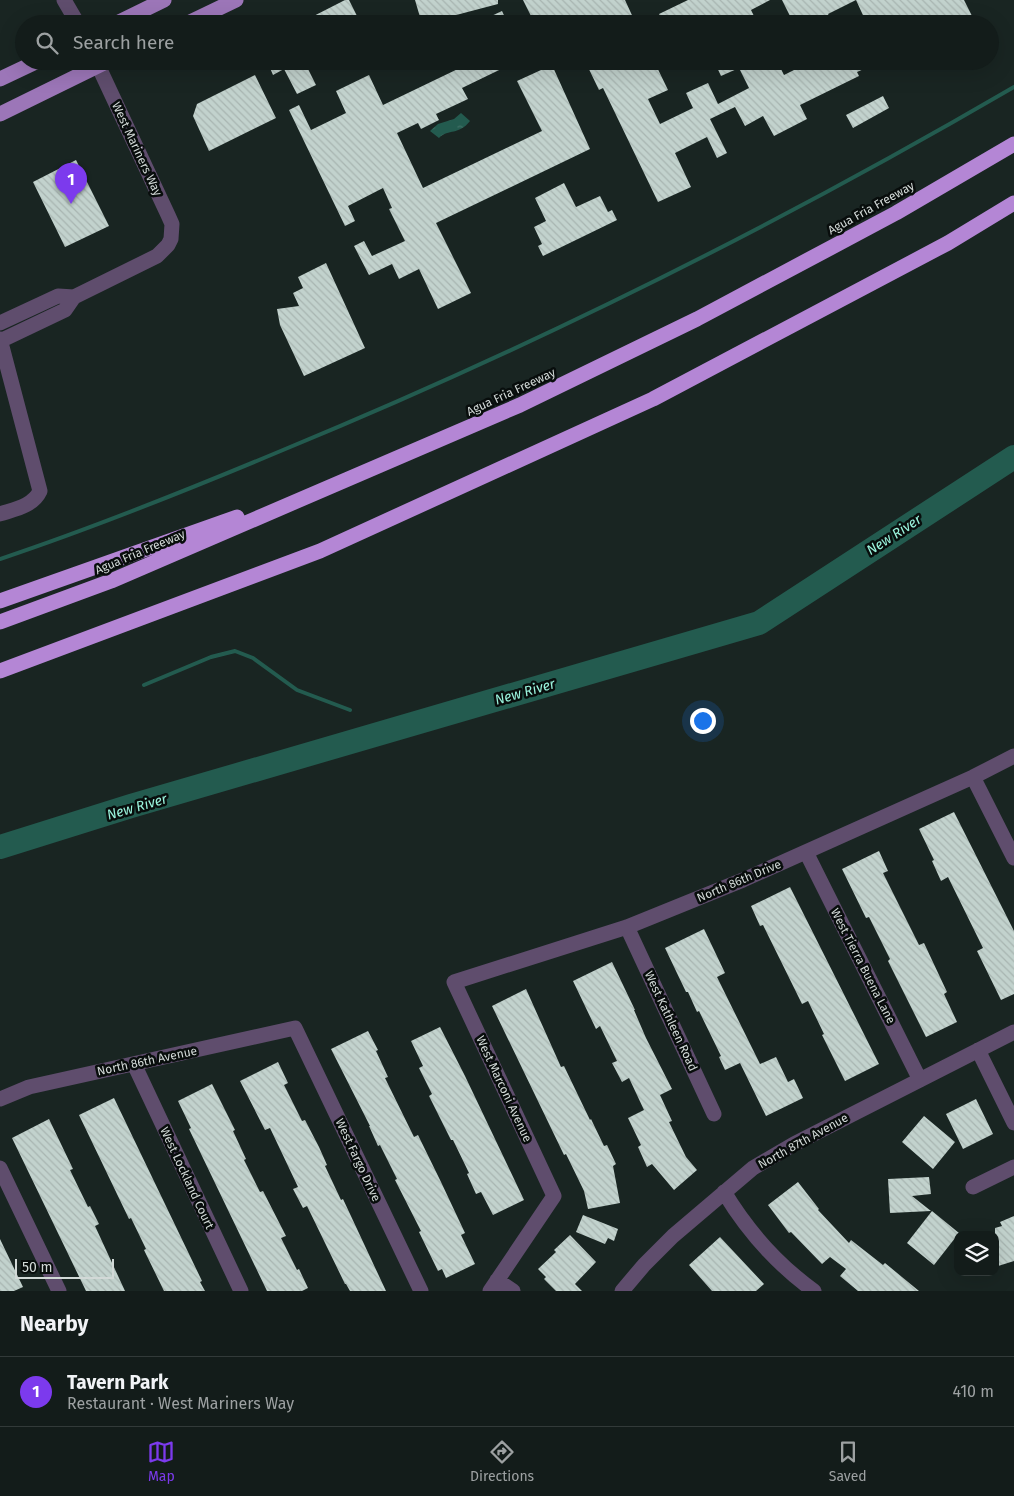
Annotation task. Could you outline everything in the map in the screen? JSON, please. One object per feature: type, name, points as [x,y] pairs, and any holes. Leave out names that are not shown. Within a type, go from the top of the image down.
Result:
[{"type":"highway","name":"Agua Fria Freeway","points":[[0,622],[110,581],[520,405],[697,319],[896,213],[1014,144]]},
{"type":"highway","points":[[0,671],[320,551],[653,399],[948,243],[1014,203]]},
{"type":"highway","points":[[0,601],[387,463]]},
{"type":"main road","points":[[133,15],[164,0]]},
{"type":"main road","points":[[205,15],[236,0]]},
{"type":"main road","points":[[0,79],[19,70]]},
{"type":"main road","points":[[0,114],[87,70]]},
{"type":"street","points":[[64,0],[73,15]]},
{"type":"street","name":"West Mariners Way","points":[[74,297],[150,261],[163,251],[171,239],[172,224],[104,70]]},
{"type":"street","points":[[0,323],[58,296],[74,297]]},
{"type":"street","points":[[0,514],[32,502],[40,491],[0,340],[65,310],[74,297]]},
{"type":"street","name":"North 86th Drive","points":[[454,982],[627,927],[743,880],[973,777],[1014,756]]},
{"type":"street","points":[[973,777],[1014,858]]},
{"type":"street","name":"West Tierra Buena Lane","points":[[806,852],[920,1080]]},
{"type":"street","name":"West Kathleen Road","points":[[627,927],[714,1114]]},
{"type":"street","name":"West Marconi Avenue","points":[[454,982],[554,1196],[494,1285]]},
{"type":"street","name":"North 86th Avenue","points":[[0,1099],[29,1087],[295,1028]]},
{"type":"street","name":"West Fargo Drive","points":[[295,1028],[421,1291]]},
{"type":"street","name":"North 87th Avenue","points":[[622,1291],[644,1265],[673,1236],[753,1168],[794,1144],[1014,1032]]},
{"type":"street","points":[[978,1050],[1014,1123]]},
{"type":"street","name":"West Lockland Court","points":[[134,1064],[241,1291]]},
{"type":"street","points":[[973,1188],[1014,1167]]},
{"type":"street","points":[[0,1168],[59,1291]]},
{"type":"street","points":[[724,1192],[736,1212],[769,1252],[814,1291]]},
{"type":"street","points":[[494,1285],[513,1291]]},
{"type":"water","points":[[461,113],[470,121],[462,129],[446,133],[439,138],[430,131],[438,124],[454,119]]},
{"type":"building","points":[[345,0],[349,0],[356,15],[316,15]]},
{"type":"building","points":[[415,0],[498,0],[498,4],[456,15],[419,15]]},
{"type":"building","points":[[523,0],[625,0],[632,15],[530,15]]},
{"type":"building","points":[[688,0],[770,0],[751,10],[754,15],[659,14]]},
{"type":"building","points":[[782,0],[856,0],[828,15],[790,15]]},
{"type":"building","points":[[856,0],[964,0],[972,15],[863,15]]},
{"type":"building","points":[[502,11],[504,15],[493,15]]},
{"type":"building","points":[[271,70],[282,70],[273,75]]},
{"type":"building","points":[[285,70],[308,70],[316,85],[297,94]]},
{"type":"building","points":[[456,70],[499,70],[462,88],[468,99],[436,114],[439,120],[421,129],[418,123],[397,133],[423,188],[542,131],[517,81],[541,70],[554,70],[590,149],[436,223],[471,293],[438,309],[419,269],[399,279],[392,264],[369,275],[354,246],[364,241],[372,256],[405,241],[389,209],[392,208],[383,188],[348,206],[355,221],[345,226],[289,110],[299,105],[311,130],[346,113],[336,91],[369,75],[383,105]]},
{"type":"building","points":[[589,70],[658,70],[668,90],[648,99],[660,124],[693,108],[686,93],[708,83],[718,104],[749,88],[740,70],[782,70],[784,75],[794,70],[862,70],[857,72],[859,76],[800,105],[807,119],[774,136],[763,116],[745,126],[735,107],[710,119],[727,153],[717,158],[707,137],[675,153],[691,187],[658,202],[603,88],[599,90]]},
{"type":"building","points":[[718,70],[734,70],[721,76]]},
{"type":"building","points":[[255,75],[276,118],[209,151],[193,116],[197,104]]},
{"type":"building","points":[[883,96],[889,108],[853,128],[846,115]]},
{"type":"building","points":[[76,160],[109,226],[65,247],[33,182]]},
{"type":"building","points":[[564,183],[576,207],[600,196],[608,212],[612,210],[617,220],[543,256],[538,246],[542,244],[534,227],[546,221],[535,198]]},
{"type":"building","points":[[326,263],[365,348],[304,376],[280,325],[277,309],[299,306],[293,293],[303,288],[298,277]]},
{"type":"building","points":[[954,812],[1014,931],[1014,994],[1001,1000],[977,951],[983,948],[948,877],[941,881],[932,861],[934,860],[919,829]]},
{"type":"building","points":[[879,851],[888,871],[883,873],[919,945],[924,943],[947,992],[944,994],[957,1022],[926,1037],[888,961],[890,959],[869,917],[866,918],[842,869]]},
{"type":"building","points":[[790,887],[879,1064],[845,1081],[822,1035],[824,1034],[808,1001],[802,1004],[763,925],[760,926],[751,906]]},
{"type":"building","points":[[704,929],[725,973],[717,977],[760,1064],[776,1057],[788,1082],[794,1079],[803,1098],[766,1116],[740,1063],[725,1070],[719,1057],[721,1056],[699,1011],[697,1012],[688,992],[686,992],[665,948]]},
{"type":"building","points":[[612,962],[646,1038],[672,1089],[660,1095],[672,1121],[669,1122],[686,1157],[697,1170],[674,1190],[652,1164],[647,1167],[638,1147],[641,1145],[628,1118],[644,1110],[629,1078],[622,1082],[612,1063],[617,1061],[600,1026],[596,1029],[573,981]]},
{"type":"building","points":[[526,989],[561,1067],[564,1066],[590,1120],[604,1146],[607,1145],[616,1164],[613,1166],[620,1203],[588,1209],[584,1191],[566,1154],[564,1155],[492,1006]]},
{"type":"building","points":[[440,1027],[524,1200],[493,1215],[481,1192],[476,1194],[467,1174],[469,1173],[429,1096],[432,1094],[419,1068],[423,1066],[411,1041]]},
{"type":"building","points":[[368,1031],[378,1050],[376,1051],[388,1077],[385,1078],[414,1137],[418,1135],[441,1182],[465,1233],[461,1235],[475,1264],[446,1278],[442,1269],[438,1271],[419,1232],[421,1231],[395,1180],[397,1179],[380,1145],[378,1146],[370,1126],[331,1049]]},
{"type":"building","points":[[278,1062],[288,1083],[284,1085],[302,1121],[305,1120],[319,1147],[327,1165],[325,1166],[341,1200],[343,1199],[386,1291],[350,1291],[345,1284],[307,1206],[303,1208],[293,1189],[298,1187],[270,1128],[265,1130],[240,1081]]},
{"type":"building","points":[[212,1084],[235,1130],[233,1131],[246,1159],[244,1160],[260,1192],[263,1191],[286,1236],[281,1238],[308,1288],[302,1291],[267,1291],[189,1129],[191,1128],[178,1101]]},
{"type":"building","points":[[114,1098],[202,1281],[200,1282],[205,1291],[164,1291],[144,1250],[146,1249],[131,1218],[129,1219],[79,1115]]},
{"type":"building","points":[[976,1099],[993,1134],[963,1149],[946,1114]]},
{"type":"building","points":[[924,1116],[955,1142],[933,1169],[902,1142]]},
{"type":"building","points":[[49,1119],[73,1169],[70,1170],[88,1207],[90,1206],[99,1224],[95,1226],[125,1291],[86,1291],[12,1138]]},
{"type":"building","points":[[929,1177],[931,1194],[912,1196],[931,1211],[890,1213],[888,1179]]},
{"type":"building","points":[[798,1182],[818,1210],[849,1243],[851,1240],[883,1265],[885,1263],[919,1291],[858,1291],[840,1276],[846,1269],[830,1257],[822,1264],[791,1232],[789,1233],[768,1205]]},
{"type":"building","points":[[932,1211],[957,1231],[954,1231],[954,1239],[934,1265],[907,1243]]},
{"type":"building","points":[[583,1215],[618,1229],[614,1241],[608,1238],[605,1244],[576,1232]]},
{"type":"building","points":[[1014,1216],[1014,1261],[999,1266],[999,1231],[995,1231],[995,1228],[1002,1226],[1000,1222]]},
{"type":"building","points":[[570,1235],[596,1262],[575,1284],[582,1291],[556,1291],[544,1279],[546,1277],[538,1269]]},
{"type":"building","points":[[720,1237],[764,1284],[756,1291],[712,1291],[689,1265]]},
{"type":"building","points":[[0,1239],[23,1287],[14,1291],[0,1291]]},
{"type":"waterway","points":[[0,559],[107,521],[213,479],[377,410],[563,326],[746,235],[925,138],[1014,87]]},
{"type":"waterway","name":"New River","points":[[0,847],[131,806],[759,623],[1014,457]]},
{"type":"waterway","points":[[144,685],[211,657],[235,651],[253,658],[297,690],[350,710]]},
{"type":"place","name":"Tavern Park","points":[[71,204]]}]
